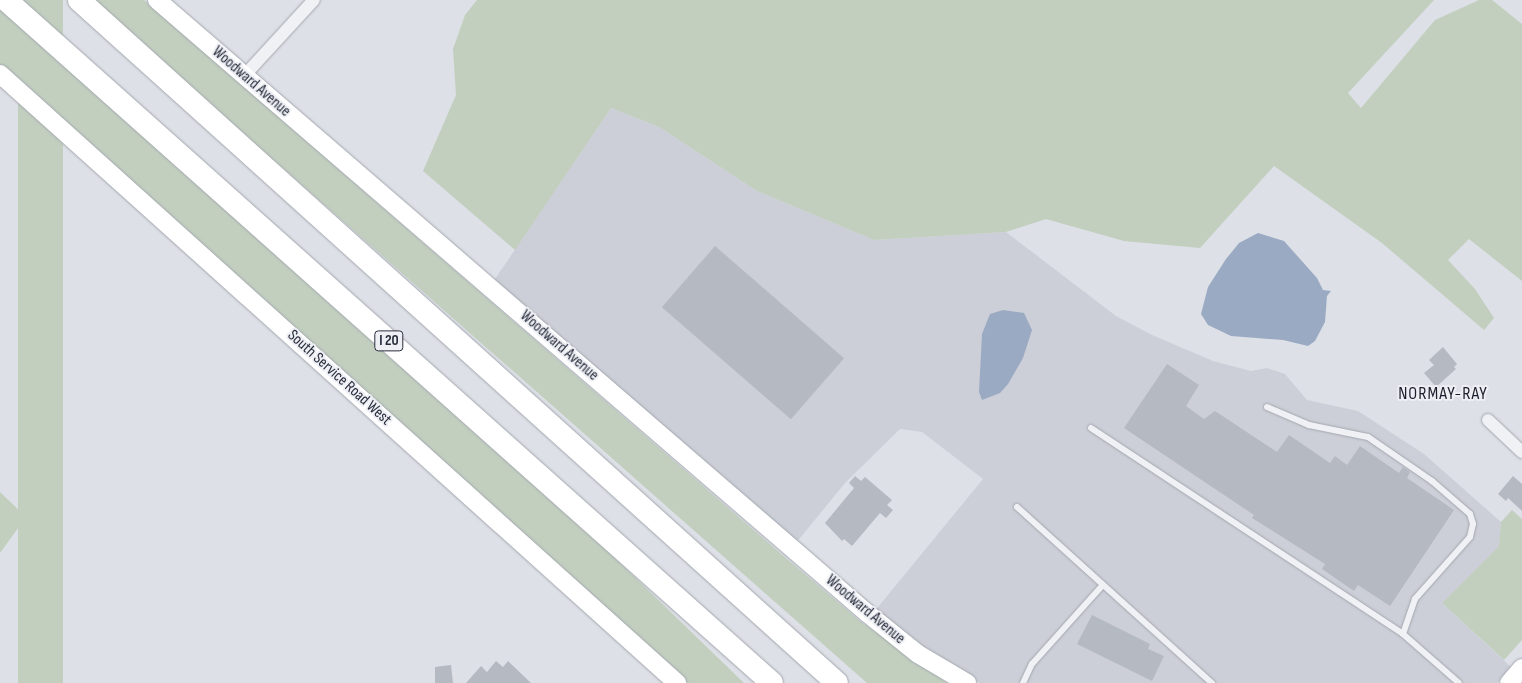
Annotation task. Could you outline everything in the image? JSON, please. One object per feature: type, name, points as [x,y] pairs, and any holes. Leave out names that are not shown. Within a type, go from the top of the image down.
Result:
[{"type":"highway","name":"I 20","points":[[6,0],[772,683]]},
{"type":"highway","points":[[79,0],[836,681]]},
{"type":"highway","points":[[730,646],[761,683]]},
{"type":"main road","name":"Woodward Avenue","points":[[157,0],[867,613],[918,654],[967,683]]},
{"type":"main road","name":"South Service Road West","points":[[0,74],[677,683]]},
{"type":"main road","points":[[1509,683],[1522,668]]},
{"type":"street","points":[[244,76],[314,0]]},
{"type":"street","points":[[1488,420],[1522,452]]},
{"type":"lane","points":[[1267,407],[1310,425],[1368,437],[1426,476],[1470,514],[1473,524],[1470,537],[1415,599],[1403,634]]},
{"type":"lane","points":[[1091,428],[1403,634],[1459,683]]},
{"type":"lane","points":[[1017,507],[1102,586],[1212,683]]},
{"type":"lane","points":[[1023,683],[1032,664],[1102,586]]},
{"type":"shaded area","points":[[611,108],[659,127],[757,191],[874,240],[1006,232],[1116,316],[1152,335],[1213,361],[1251,371],[1267,368],[1285,374],[1307,400],[1358,411],[1424,454],[1501,522],[1499,546],[1442,603],[1511,667],[1497,683],[980,683],[934,657],[874,612],[983,479],[922,432],[900,429],[845,483],[796,543],[493,282]]},
{"type":"green space","points":[[18,0],[63,0],[63,683],[18,683]]},
{"type":"green space","points":[[92,0],[144,0],[780,553],[860,621],[947,683],[867,683]]},
{"type":"green space","points":[[477,0],[1434,0],[1348,93],[1361,108],[1435,20],[1479,0],[1492,0],[1522,24],[1522,281],[1469,239],[1448,260],[1475,289],[1494,318],[1484,330],[1382,243],[1274,166],[1200,248],[1124,241],[1046,219],[1006,232],[874,240],[757,191],[659,127],[611,108],[515,250],[423,171],[456,95],[453,49],[465,15]]},
{"type":"green space","points":[[0,9],[617,560],[744,683],[685,683],[0,67]]},
{"type":"green space","points":[[0,492],[26,517],[0,553]]},
{"type":"green space","points":[[1512,510],[1522,519],[1522,640],[1504,660],[1442,603],[1499,546],[1501,522]]},
{"type":"water","points":[[1258,233],[1284,241],[1317,278],[1323,290],[1331,291],[1327,296],[1325,322],[1315,341],[1308,346],[1283,340],[1231,336],[1208,325],[1201,314],[1208,287],[1226,259],[1239,243]]},
{"type":"water","points":[[1003,310],[1024,313],[1032,330],[1023,358],[1008,384],[1000,393],[982,400],[979,392],[982,334],[990,314]]},
{"type":"building","points":[[715,246],[844,358],[791,419],[662,307]]},
{"type":"building","points":[[1443,347],[1457,364],[1454,367],[1456,369],[1436,387],[1424,373],[1434,365],[1429,360]]},
{"type":"building","points":[[1167,364],[1199,385],[1186,406],[1204,419],[1215,411],[1277,452],[1289,435],[1330,463],[1335,456],[1347,465],[1360,446],[1399,473],[1403,467],[1410,472],[1407,478],[1454,510],[1390,606],[1358,585],[1354,591],[1322,569],[1325,564],[1252,518],[1254,515],[1124,428]]},
{"type":"building","points":[[855,476],[861,481],[865,477],[892,500],[887,505],[893,510],[886,518],[880,513],[852,546],[844,539],[842,541],[825,523],[854,488],[849,483]]},
{"type":"building","points":[[1513,476],[1522,484],[1522,511],[1508,498],[1506,501],[1498,494]]},
{"type":"building","points":[[1092,615],[1150,644],[1148,649],[1164,656],[1152,681],[1077,644]]},
{"type":"building","points":[[496,661],[503,667],[508,661],[531,683],[466,683],[481,666],[487,672]]},
{"type":"building","points":[[451,665],[453,683],[435,683],[435,667]]},
{"type":"district","name":"NORMAY-RAY","points":[[1443,394]]}]
